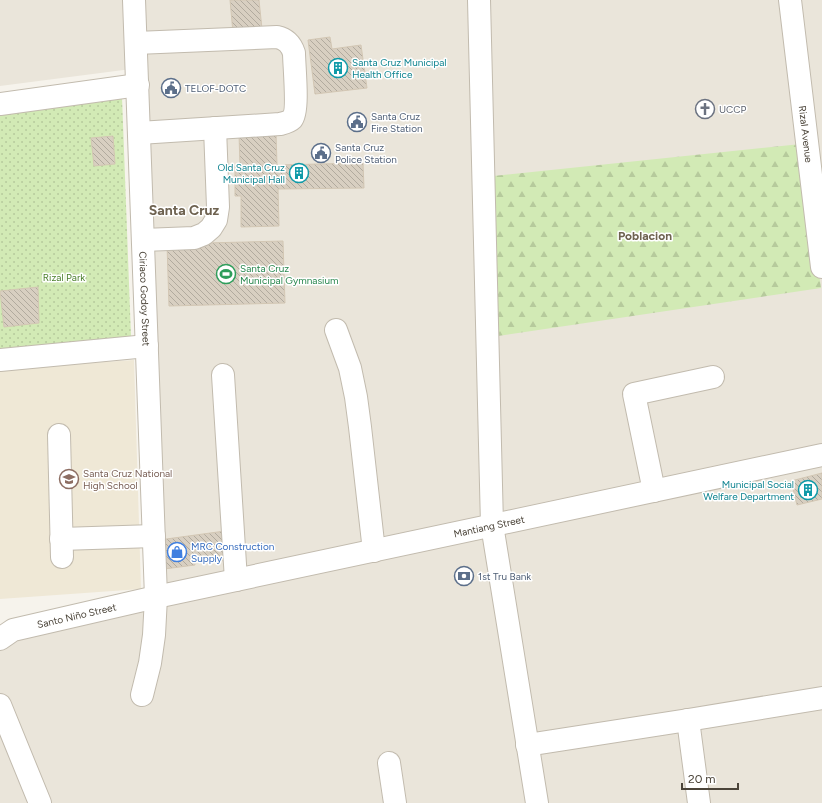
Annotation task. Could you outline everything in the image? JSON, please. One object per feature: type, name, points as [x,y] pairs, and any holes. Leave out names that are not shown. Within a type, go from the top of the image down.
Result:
[{"type":"street","name":"Ciriaco Godoy Street","points":[[134,0],[156,597],[154,635],[150,663],[142,694]]},
{"type":"street","points":[[479,0],[492,525],[537,803]]},
{"type":"street","name":"Rizal Avenue","points":[[790,0],[822,267]]},
{"type":"street","points":[[136,43],[282,38],[288,42],[294,53],[296,109],[291,119],[280,124],[139,133]]},
{"type":"street","points":[[0,104],[138,85]]},
{"type":"street","points":[[143,240],[194,238],[204,234],[211,228],[216,220],[218,207],[215,128]]},
{"type":"street","points":[[336,330],[350,368],[356,397],[374,551]]},
{"type":"street","points":[[0,360],[147,346]]},
{"type":"street","points":[[223,375],[236,580]]},
{"type":"street","points":[[654,491],[634,394],[713,377]]},
{"type":"street","points":[[59,435],[61,548],[154,536]]},
{"type":"street","name":"Mantiang Street","points":[[156,597],[822,455]]},
{"type":"street","name":"Santo Niño Street","points":[[0,639],[13,630],[156,597]]},
{"type":"street","points":[[527,745],[822,698]]},
{"type":"street","points":[[0,705],[40,803]]},
{"type":"street","points":[[688,720],[699,803]]},
{"type":"street","points":[[389,763],[395,803]]},
{"type":"shaded area","points":[[0,0],[822,0],[822,803],[0,803],[0,626],[155,591],[139,68],[0,86]]},
{"type":"shaded area","name":"Santa Cruz National High School","points":[[134,360],[141,589],[0,599],[0,369]]},
{"type":"green space","name":"Rizal Park","points":[[122,97],[131,337],[0,349],[0,115]]},
{"type":"green space","points":[[801,144],[821,288],[498,336],[493,176]]},
{"type":"building","points":[[230,0],[259,0],[262,29],[233,33]]},
{"type":"building","name":"Santa Cruz Municipal Health Office","points":[[330,37],[332,49],[361,45],[367,88],[315,94],[308,40]]},
{"type":"building","name":"Old Santa Cruz Municipal Hall","points":[[276,133],[277,165],[363,163],[364,188],[278,189],[279,226],[241,227],[241,196],[235,196],[235,166],[240,166],[239,134]]},
{"type":"building","points":[[113,136],[115,164],[94,166],[91,138]]},
{"type":"building","name":"Santa Cruz Municipal Gymnasium","points":[[283,241],[285,303],[169,306],[167,244]]},
{"type":"building","points":[[38,287],[39,323],[4,327],[0,291]]},
{"type":"building","name":"Municipal Social Welfare Department","points":[[822,473],[822,499],[797,505],[791,481]]},
{"type":"building","points":[[225,531],[229,560],[220,561],[219,555],[194,558],[195,565],[164,569],[159,540]]},
{"type":"place","name":"Santa Cruz Municipal Health Office","points":[[338,68]]},
{"type":"place","name":"TELOF-DOTC","points":[[171,88]]},
{"type":"place","name":"UCCP","points":[[705,109]]},
{"type":"place","name":"Santa Cruz Fire Station","points":[[357,122]]},
{"type":"place","name":"Santa Cruz Police Station","points":[[321,153]]},
{"type":"place","name":"Old Santa Cruz Municipal Hall","points":[[299,173]]},
{"type":"place","name":"Santa Cruz Municipal Gymnasium","points":[[226,274]]},
{"type":"place","name":"Santa Cruz National High School","points":[[69,479]]},
{"type":"place","name":"Municipal Social Welfare Department","points":[[808,490]]},
{"type":"place","name":"MRC Construction Supply","points":[[177,552]]},
{"type":"place","name":"1st Tru Bank","points":[[464,576]]},
{"type":"district","name":"Santa Cruz","points":[[184,210]]},
{"type":"district","name":"Poblacion","points":[[645,236]]}]
